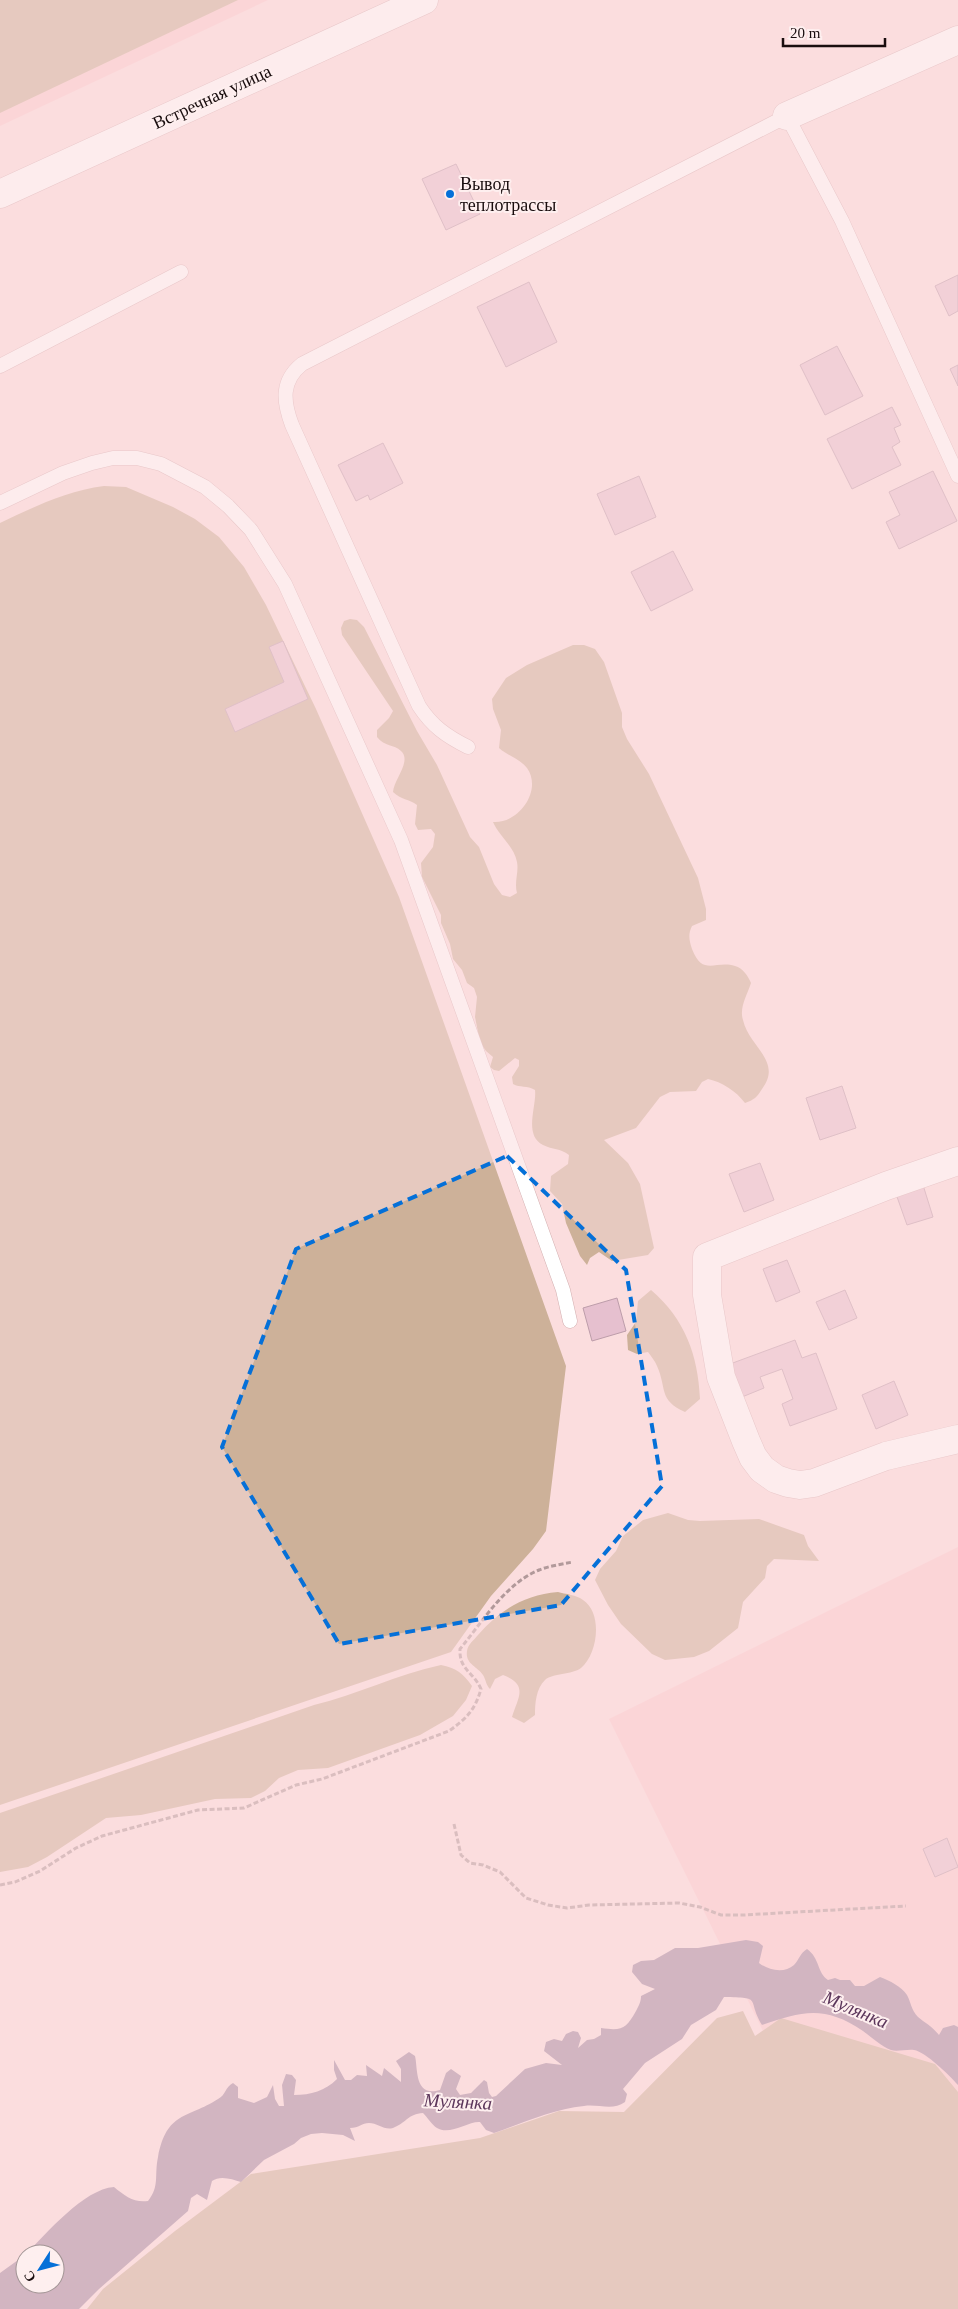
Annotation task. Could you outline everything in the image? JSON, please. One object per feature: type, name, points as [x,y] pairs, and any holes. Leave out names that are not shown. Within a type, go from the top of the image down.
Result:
[{"type":"street","name":"Встречная улица","points":[[0,194],[424,0]]},
{"type":"street","points":[[787,116],[958,40]]},
{"type":"street","points":[[958,1161],[886,1186],[708,1257],[707,1295],[716,1353],[725,1386],[753,1457],[762,1470],[776,1479],[800,1485],[814,1483],[886,1456],[958,1439]]},
{"type":"lane","points":[[468,747],[445,736],[436,728],[419,706],[292,425],[284,400],[288,380],[302,364],[787,116],[842,221],[958,476]]},
{"type":"lane","points":[[0,366],[181,272]]},
{"type":"lane","points":[[0,502],[63,473],[92,463],[113,458],[137,458],[161,464],[205,487],[228,506],[256,537],[286,584],[401,840],[563,1290],[570,1321]]},
{"type":"path","points":[[0,1885],[24,1878],[76,1848],[102,1836],[198,1810],[244,1808],[296,1785],[322,1779],[449,1731],[464,1720],[477,1705],[482,1689],[477,1679],[463,1667],[460,1658],[460,1648],[508,1590],[524,1578],[540,1570],[573,1562]]},
{"type":"path","points":[[454,1824],[461,1855],[470,1863],[483,1865],[500,1872],[526,1898],[567,1908],[589,1905],[679,1903],[722,1914],[744,1915],[906,1906]]},
{"type":"highlighted area","points":[[507,1156],[626,1270],[662,1486],[561,1605],[339,1644],[222,1447],[296,1249]]},
{"type":"shaded area","points":[[0,0],[268,0],[0,126]]},
{"type":"shaded area","points":[[0,0],[238,0],[0,113]]},
{"type":"shaded area","points":[[104,486],[126,487],[173,507],[195,519],[219,537],[244,567],[266,605],[316,709],[399,897],[566,1366],[546,1531],[533,1549],[491,1596],[451,1652],[0,1805],[0,523],[63,496]]},
{"type":"shaded area","points":[[350,619],[357,620],[364,627],[417,731],[437,765],[470,837],[479,847],[494,884],[502,895],[510,897],[517,893],[517,862],[510,846],[493,822],[511,818],[519,812],[530,796],[532,786],[527,768],[499,748],[501,730],[493,709],[492,699],[506,678],[527,665],[573,645],[584,645],[595,649],[604,662],[622,713],[622,727],[627,739],[649,774],[698,878],[706,909],[706,920],[692,926],[689,937],[692,949],[696,958],[705,965],[735,966],[747,975],[751,983],[743,1006],[743,1020],[746,1030],[763,1054],[769,1070],[767,1079],[760,1092],[748,1102],[745,1103],[733,1091],[708,1079],[702,1082],[696,1091],[670,1092],[660,1097],[636,1128],[604,1140],[628,1163],[640,1184],[654,1248],[648,1255],[612,1261],[599,1252],[590,1258],[587,1265],[580,1256],[566,1223],[562,1204],[550,1191],[551,1176],[568,1164],[569,1155],[563,1151],[543,1145],[537,1140],[532,1127],[535,1090],[513,1084],[512,1077],[519,1066],[519,1060],[515,1058],[499,1071],[490,1067],[493,1057],[480,1042],[475,1017],[477,997],[474,988],[467,983],[462,970],[453,959],[450,944],[441,923],[441,915],[422,877],[421,863],[433,847],[435,834],[431,829],[418,830],[415,824],[417,805],[399,797],[393,792],[404,765],[404,755],[398,749],[386,744],[377,737],[377,730],[393,711],[342,635],[341,628],[344,621]]},
{"type":"shaded area","points":[[651,1290],[673,1313],[688,1339],[693,1353],[700,1399],[685,1412],[676,1407],[667,1398],[657,1366],[648,1352],[637,1354],[628,1350],[627,1335],[636,1322],[638,1301]]},
{"type":"shaded area","points":[[668,1513],[688,1520],[700,1521],[759,1519],[804,1535],[808,1546],[819,1561],[774,1559],[767,1566],[765,1578],[743,1602],[738,1628],[709,1651],[694,1657],[665,1660],[652,1654],[621,1624],[608,1605],[595,1580],[600,1569],[616,1551],[623,1536],[643,1520]]},
{"type":"shaded area","points":[[958,1547],[958,2115],[835,2177],[609,1719]]},
{"type":"shaded area","points":[[558,1592],[578,1597],[589,1606],[594,1614],[596,1624],[594,1644],[587,1662],[581,1668],[573,1672],[552,1676],[545,1680],[538,1692],[535,1715],[524,1723],[512,1717],[520,1692],[516,1683],[503,1675],[495,1679],[490,1689],[481,1672],[468,1659],[468,1649],[471,1642],[486,1626],[504,1611],[534,1596]]},
{"type":"shaded area","points":[[441,1665],[459,1672],[472,1686],[466,1700],[453,1716],[420,1735],[328,1768],[298,1770],[279,1778],[265,1791],[251,1798],[215,1799],[141,1815],[106,1818],[47,1857],[28,1867],[0,1872],[0,1813],[314,1705]]},
{"type":"shaded area","points":[[743,2011],[755,2036],[781,2018],[935,2064],[958,2092],[958,2309],[87,2309],[103,2289],[175,2231],[251,2174],[480,2138],[559,2111],[624,2112],[717,2018]]},
{"type":"water","name":"Мулянка","points":[[746,1940],[758,1942],[763,1946],[759,1963],[767,1968],[776,1970],[790,1968],[807,1949],[814,1957],[824,1977],[828,1980],[835,1978],[850,1980],[855,1986],[864,1986],[880,1977],[891,1982],[902,1989],[907,1995],[912,2009],[918,2017],[939,2035],[943,2028],[954,2025],[958,2027],[958,2085],[925,2055],[914,2050],[891,2050],[863,2031],[837,2017],[825,2014],[802,2014],[789,2016],[762,2025],[752,2001],[745,1998],[724,1997],[716,2010],[691,2025],[682,2039],[645,2063],[623,2089],[627,2094],[625,2102],[620,2105],[611,2107],[584,2106],[561,2110],[494,2133],[486,2130],[480,2122],[442,2130],[435,2127],[423,2113],[414,2115],[392,2128],[369,2123],[350,2128],[355,2141],[343,2135],[311,2134],[264,2160],[241,2182],[222,2178],[212,2181],[207,2200],[197,2194],[191,2198],[188,2211],[99,2289],[79,2309],[0,2309],[0,2273],[15,2262],[15,2294],[65,2294],[65,2244],[36,2244],[67,2213],[91,2195],[102,2190],[114,2187],[134,2200],[148,2201],[154,2190],[158,2157],[167,2131],[180,2118],[221,2097],[233,2083],[238,2087],[238,2098],[254,2103],[267,2097],[273,2085],[275,2099],[279,2106],[284,2106],[282,2085],[286,2074],[292,2075],[296,2080],[294,2095],[317,2092],[328,2087],[337,2079],[334,2070],[334,2060],[345,2080],[351,2080],[357,2075],[367,2076],[366,2065],[382,2076],[384,2068],[401,2082],[401,2069],[396,2061],[409,2052],[415,2056],[417,2074],[421,2086],[426,2090],[440,2090],[446,2073],[451,2069],[461,2076],[456,2089],[460,2095],[471,2093],[484,2080],[487,2082],[489,2093],[492,2097],[496,2096],[525,2069],[546,2063],[562,2065],[544,2051],[546,2042],[554,2039],[562,2041],[566,2034],[573,2031],[578,2032],[581,2038],[578,2048],[587,2040],[601,2035],[601,2028],[619,2029],[626,2025],[636,2011],[641,1996],[655,1989],[642,1984],[632,1972],[633,1965],[641,1961],[654,1960],[675,1948],[698,1948]]},
{"type":"building","name":"Вывод теплотрассы","points":[[456,164],[480,214],[446,230],[422,179]]},
{"type":"building","points":[[958,275],[958,311],[949,316],[935,286]]},
{"type":"building","points":[[529,282],[557,342],[506,367],[477,307]]},
{"type":"building","points":[[837,346],[863,396],[825,415],[800,365]]},
{"type":"building","points":[[958,365],[958,386],[950,369]]},
{"type":"building","points":[[892,407],[901,425],[894,428],[900,442],[892,447],[901,465],[852,489],[827,439]]},
{"type":"building","points":[[383,443],[403,483],[370,500],[368,495],[356,501],[338,465]]},
{"type":"building","points":[[933,471],[957,521],[899,549],[886,522],[900,515],[889,492]]},
{"type":"building","points":[[639,476],[656,517],[615,535],[597,494]]},
{"type":"building","points":[[673,551],[693,590],[651,611],[631,572]]},
{"type":"building","points":[[283,641],[308,699],[235,732],[225,709],[284,682],[269,647]]},
{"type":"building","points":[[842,1086],[856,1128],[820,1140],[806,1098]]},
{"type":"building","points":[[760,1163],[774,1200],[744,1212],[729,1174]]},
{"type":"building","points":[[923,1185],[933,1217],[907,1225],[896,1194]]},
{"type":"building","points":[[787,1260],[800,1292],[776,1302],[763,1269]]},
{"type":"building","points":[[845,1290],[857,1318],[829,1330],[816,1302]]},
{"type":"building","points":[[617,1298],[626,1331],[592,1341],[583,1308]]},
{"type":"building","points":[[795,1340],[802,1358],[816,1353],[837,1409],[790,1426],[782,1404],[793,1399],[782,1369],[760,1377],[764,1388],[742,1397],[730,1364]]},
{"type":"building","points":[[894,1381],[908,1415],[876,1429],[862,1395]]},
{"type":"building","points":[[947,1838],[958,1867],[935,1877],[923,1849]]},
{"type":"place","name":"Вывод теплотрассы","points":[[450,194]]}]
